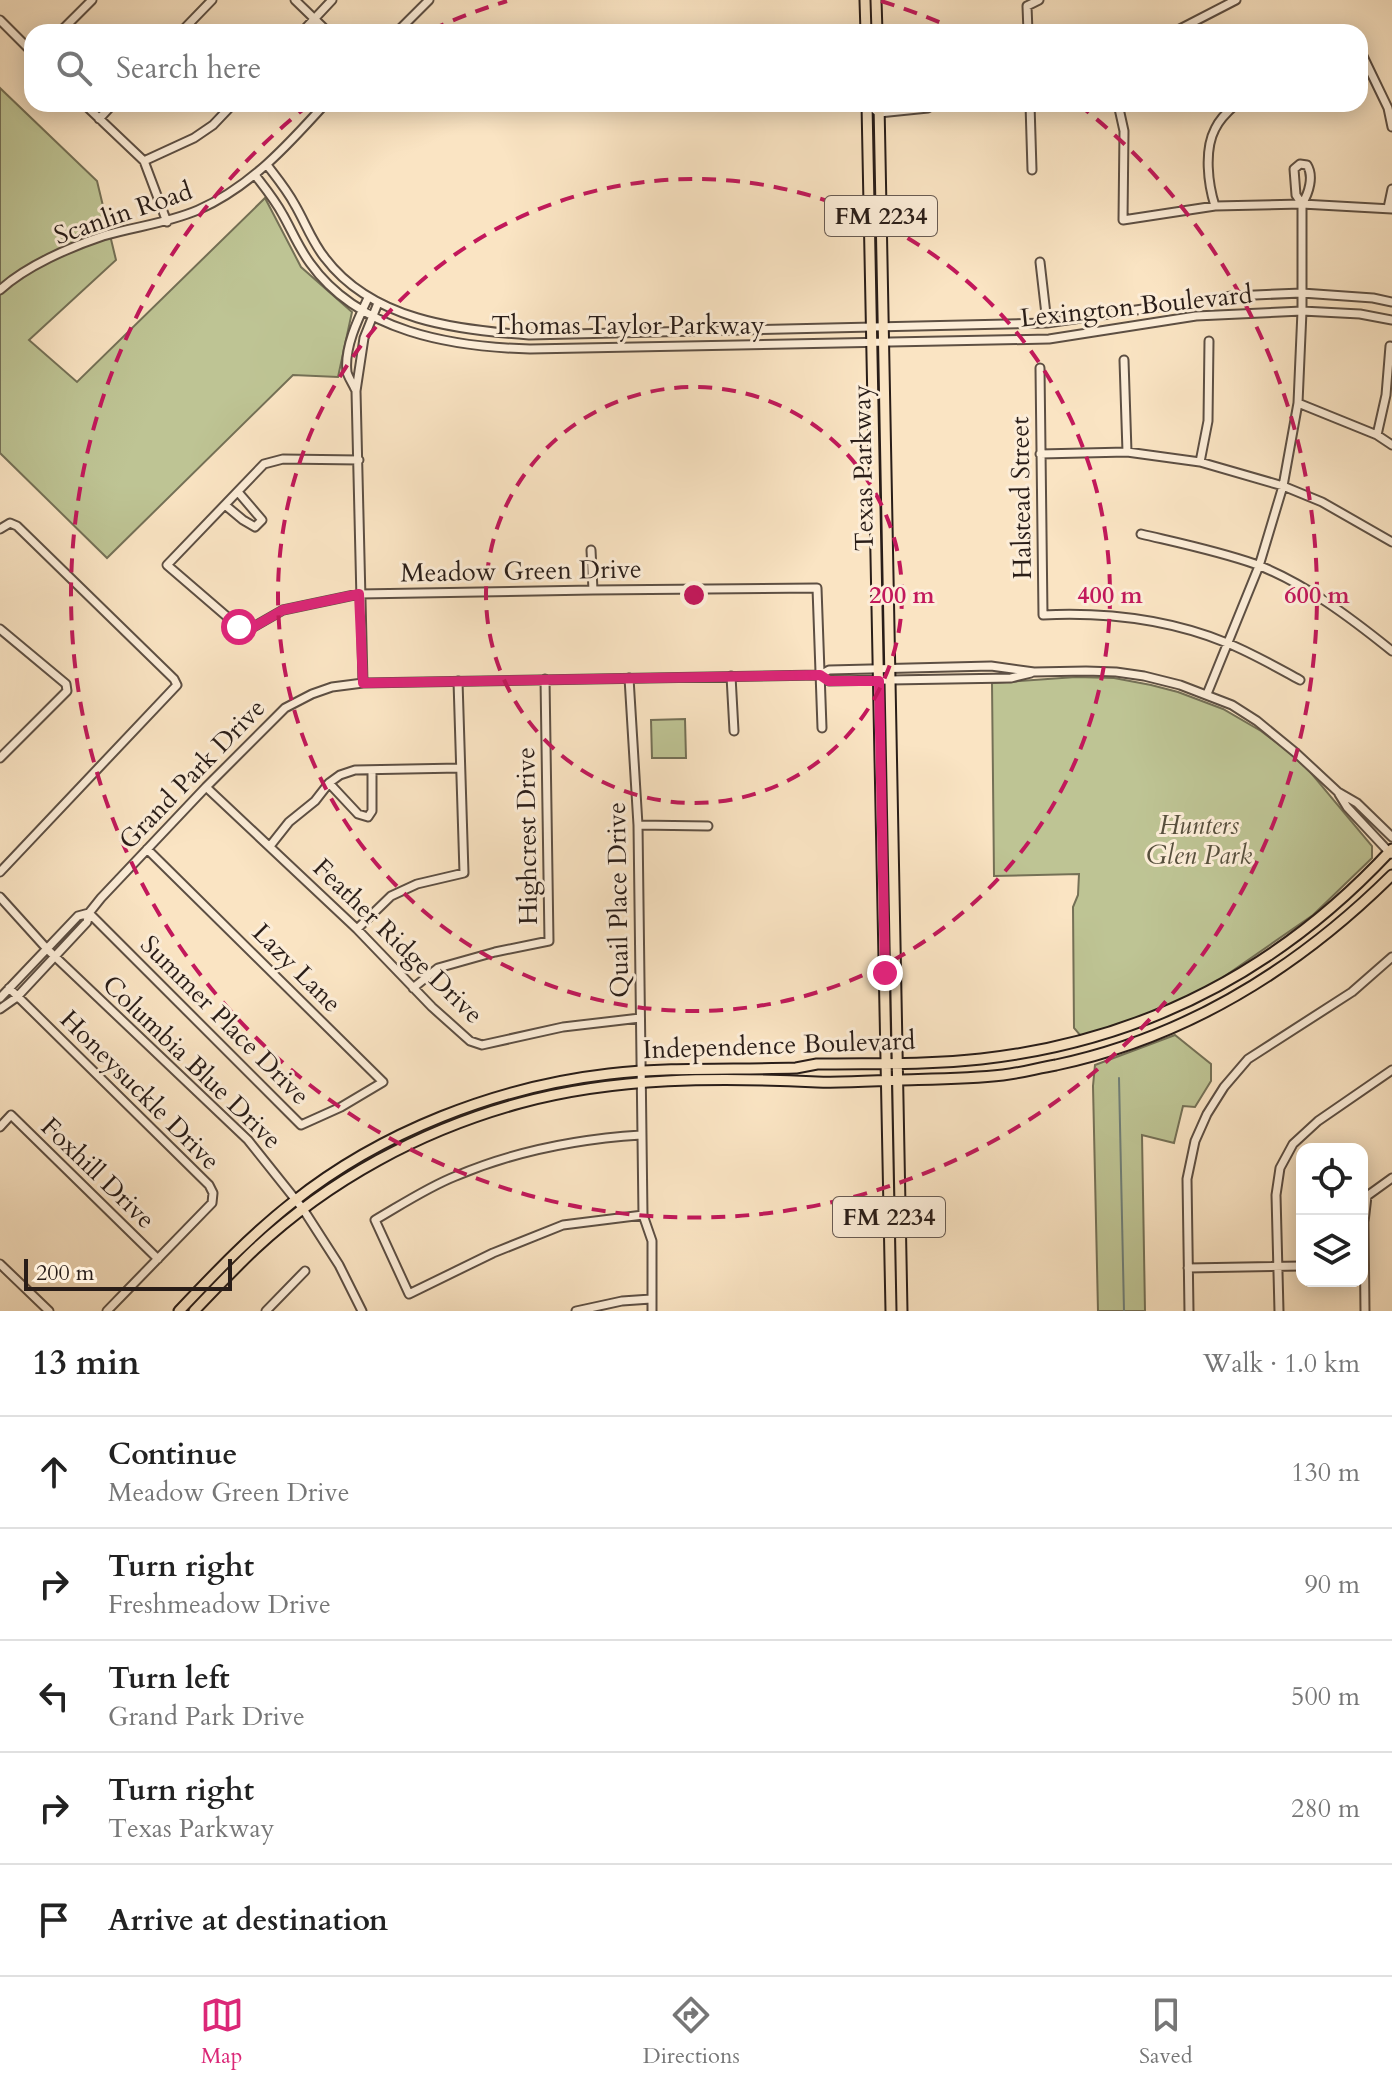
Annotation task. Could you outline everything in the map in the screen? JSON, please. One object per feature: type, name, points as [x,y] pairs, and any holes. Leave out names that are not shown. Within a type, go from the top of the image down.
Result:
[{"type":"main road","points":[[865,0],[866,24]]},
{"type":"main road","points":[[876,0],[877,24]]},
{"type":"main road","name":"Texas Parkway","points":[[867,112],[872,327],[877,342],[887,527],[895,905],[892,1062],[887,1080],[891,1311]]},
{"type":"main road","name":"Texas Parkway","points":[[877,112],[883,327],[877,342],[878,669],[883,882],[892,1062],[898,1080],[902,1311]]},
{"type":"main road","points":[[876,527],[887,527]]},
{"type":"main road","points":[[881,793],[887,798],[887,809],[893,813]]},
{"type":"main road","name":"Independence Boulevard","points":[[194,1311],[205,1292],[256,1233],[295,1200],[346,1166],[474,1104],[570,1080],[641,1071],[773,1069],[817,1064],[969,1060],[1070,1044],[1143,1022],[1215,989],[1306,929],[1391,852]]},
{"type":"main road","name":"Independence Boulevard","points":[[179,1311],[303,1209],[405,1140],[523,1102],[641,1083],[817,1082],[1006,1075],[1071,1062],[1178,1026],[1233,999],[1325,936],[1392,875]]},
{"type":"main road","points":[[883,882],[888,898],[895,905]]},
{"type":"main road","points":[[1263,960],[1272,975]]},
{"type":"main road","points":[[1070,1044],[1071,1062]]},
{"type":"main road","points":[[773,1069],[778,1080]]},
{"type":"main road","points":[[520,1091],[523,1102]]},
{"type":"main road","points":[[890,1258],[896,1261],[896,1272],[901,1279]]},
{"type":"street","points":[[68,24],[92,0]]},
{"type":"street","points":[[189,24],[212,0]]},
{"type":"street","points":[[295,0],[320,24]]},
{"type":"street","points":[[310,24],[332,0]]},
{"type":"street","points":[[405,24],[429,0]]},
{"type":"street","points":[[1028,24],[1027,6],[1039,0]]},
{"type":"street","points":[[1190,24],[1236,0]]},
{"type":"street","points":[[0,20],[24,44]]},
{"type":"street","points":[[1368,67],[1388,108],[1392,127]]},
{"type":"street","points":[[92,112],[144,161],[167,222]]},
{"type":"street","points":[[99,119],[106,112]]},
{"type":"street","points":[[144,161],[194,138],[225,112]]},
{"type":"street","name":"Scanlin Road","points":[[0,290],[60,253],[105,236],[167,222],[220,199],[267,165],[317,112]]},
{"type":"street","points":[[1030,112],[1032,170]]},
{"type":"street","points":[[1120,112],[1124,131],[1123,220],[1215,206],[1302,204],[1390,209],[1392,189]]},
{"type":"street","points":[[1215,206],[1210,191],[1209,148],[1215,128],[1229,112]]},
{"type":"street","points":[[1207,694],[1259,566],[1283,486],[1298,403],[1302,204],[1296,195],[1294,169],[1300,164],[1307,165],[1311,171],[1308,195],[1302,204]]},
{"type":"street","name":"Thomas Taylor Parkway","points":[[267,165],[285,188],[324,257],[338,273],[368,298],[432,322],[511,334],[883,327]]},
{"type":"street","name":"Thomas Taylor Parkway","points":[[255,175],[323,280],[344,299],[372,317],[428,336],[510,349],[877,342]]},
{"type":"street","points":[[1040,262],[1047,323]]},
{"type":"street","name":"Lexington Boulevard","points":[[883,327],[1047,323],[1232,296],[1302,293],[1392,302]]},
{"type":"street","points":[[356,391],[347,373],[348,355],[368,298]]},
{"type":"street","points":[[363,683],[356,391],[364,338],[378,303]]},
{"type":"street","points":[[1163,307],[1165,321]]},
{"type":"street","name":"Lexington Boulevard","points":[[877,342],[1049,339],[1196,316],[1302,311],[1360,314],[1392,320]]},
{"type":"street","points":[[1021,324],[1022,340]]},
{"type":"street","points":[[758,330],[758,345]]},
{"type":"street","points":[[1200,462],[1208,421],[1209,341]]},
{"type":"street","points":[[1377,435],[1386,395],[1390,346]]},
{"type":"street","points":[[1124,360],[1127,452]]},
{"type":"street","name":"Halstead Street","points":[[1040,368],[1043,615],[1127,617],[1166,623],[1228,643]]},
{"type":"street","points":[[1298,403],[1377,435],[1392,445]]},
{"type":"street","points":[[1040,454],[1127,452],[1200,462],[1283,486],[1322,502],[1392,542]]},
{"type":"street","points":[[238,492],[262,520],[255,527],[225,505],[264,464],[283,459],[359,460]]},
{"type":"street","name":"Meadow Green Drive","points":[[225,505],[167,565],[243,633],[283,610],[359,594],[817,588],[820,675]]},
{"type":"street","points":[[0,529],[10,523],[17,526],[177,685],[0,872]]},
{"type":"street","points":[[1141,534],[1216,551],[1259,566],[1301,587],[1355,621],[1392,651]]},
{"type":"street","points":[[591,550],[593,590]]},
{"type":"street","points":[[0,629],[66,684],[67,691],[0,758]]},
{"type":"street","points":[[1228,643],[1300,680]]},
{"type":"street","name":"Grand Park Drive","points":[[0,1009],[17,997],[55,957],[87,922],[89,913],[147,849],[285,708],[332,687],[363,683],[820,675],[829,670],[991,666],[1034,672],[1116,672],[1144,676],[1207,694],[1257,721],[1338,792],[1357,803],[1392,837]]},
{"type":"street","name":"Grand Park Drive","points":[[820,675],[829,681],[890,681],[1011,678],[1034,672]]},
{"type":"street","points":[[820,675],[822,728]]},
{"type":"street","points":[[731,676],[734,731]]},
{"type":"street","name":"Quail Place Drive","points":[[629,678],[638,825],[643,1215],[652,1241],[652,1311]]},
{"type":"street","name":"Highcrest Drive","points":[[413,988],[438,968],[549,941],[545,679]]},
{"type":"street","points":[[357,929],[391,896],[417,884],[464,873],[458,681]]},
{"type":"street","points":[[270,846],[289,822],[340,775],[355,770],[460,768]]},
{"type":"street","points":[[329,783],[358,814],[368,817],[372,811],[372,771]]},
{"type":"street","name":"Feather Ridge Drive","points":[[206,787],[470,1041],[482,1045],[563,1027],[640,1018]]},
{"type":"street","name":"Grand Park Drive","points":[[1338,792],[1347,807],[1391,852]]},
{"type":"street","points":[[638,825],[708,826]]},
{"type":"street","name":"Lazy Lane","points":[[147,849],[383,1082],[341,1107]]},
{"type":"street","name":"Columbia Blue Drive","points":[[0,897],[55,957],[248,1140],[303,1209],[339,1265],[362,1311]]},
{"type":"street","name":"Grand Park Drive","points":[[0,998],[78,916],[89,913]]},
{"type":"street","name":"Summer Place Drive","points":[[89,913],[301,1125],[341,1107]]},
{"type":"street","points":[[1189,1311],[1187,1179],[1195,1141],[1207,1114],[1224,1087],[1248,1059],[1352,992],[1392,957]]},
{"type":"street","name":"Honeysuckle Drive","points":[[9,988],[209,1185],[213,1193],[212,1203],[158,1259]]},
{"type":"street","points":[[1279,1311],[1276,1195],[1280,1168],[1293,1144],[1318,1121],[1392,1070]]},
{"type":"street","name":"Foxhill Drive","points":[[0,1127],[11,1115],[158,1259]]},
{"type":"street","points":[[641,1135],[603,1137],[532,1149],[454,1176],[375,1220],[409,1294],[493,1253],[563,1225],[643,1215]]},
{"type":"street","points":[[1365,1215],[1367,1196],[1392,1178]]},
{"type":"street","points":[[107,1311],[158,1259]]},
{"type":"street","points":[[0,1264],[49,1311]]},
{"type":"street","points":[[1188,1268],[1296,1266]]},
{"type":"street","points":[[266,1311],[305,1271]]},
{"type":"street","points":[[1364,1287],[1365,1311]]},
{"type":"street","points":[[576,1311],[622,1301],[651,1299]]},
{"type":"green space","points":[[0,88],[97,181],[116,260],[29,340],[77,382],[265,198],[301,267],[352,312],[338,377],[293,375],[107,558],[0,453]]},
{"type":"green space","name":"Hunters Glen Park","points":[[1076,677],[1114,678],[1151,685],[1223,709],[1261,731],[1301,761],[1372,846],[1372,858],[1313,915],[1212,985],[1145,1018],[1089,1035],[1080,1035],[1074,1028],[1073,907],[1078,895],[1079,874],[994,876],[992,683]]},
{"type":"green space","points":[[685,719],[686,758],[652,758],[651,720]]},
{"type":"green space","points":[[1175,1035],[1211,1064],[1211,1081],[1195,1107],[1183,1106],[1174,1143],[1142,1135],[1145,1311],[1098,1311],[1095,1065]]},
{"type":"waterway","points":[[1119,1078],[1124,1311]]},
{"type":"route","points":[[239,627],[243,633],[283,610],[359,594],[363,683],[820,675],[829,681],[879,681],[885,973]]}]
